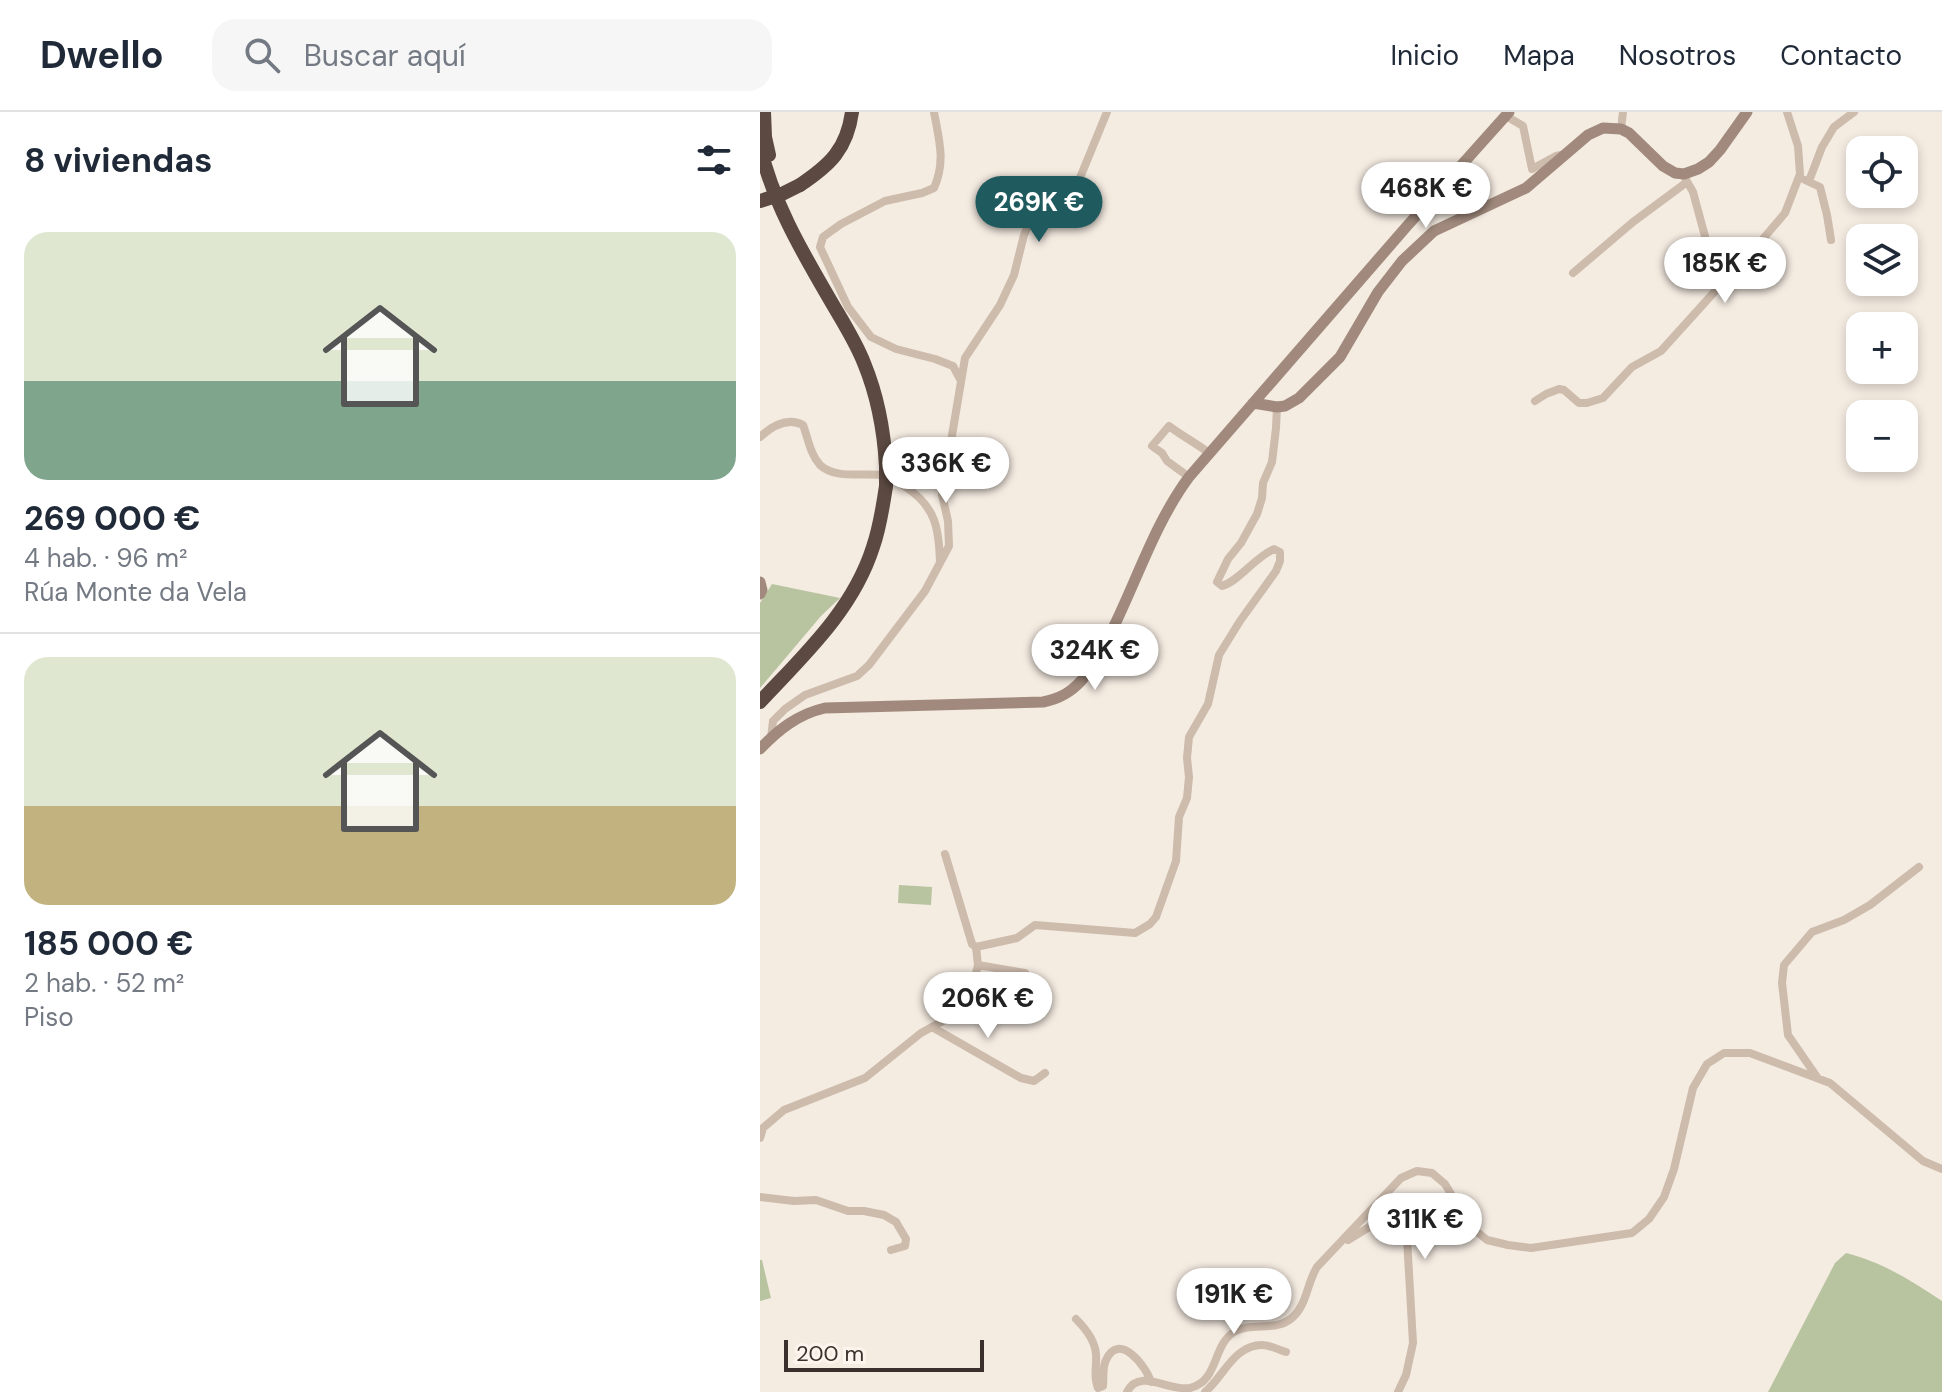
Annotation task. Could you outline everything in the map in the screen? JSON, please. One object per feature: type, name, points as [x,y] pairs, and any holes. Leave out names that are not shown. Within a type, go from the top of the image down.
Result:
[{"type":"highway","points":[[764,112],[770,163],[792,228]]},
{"type":"highway","points":[[760,201],[800,185],[825,166],[837,153],[849,130],[850,112]]},
{"type":"highway","points":[[760,146],[773,189],[864,363],[884,434],[886,466],[880,523],[873,548],[853,592],[817,641],[760,702]]},
{"type":"highway","points":[[760,184],[802,261],[832,302]]},
{"type":"street","points":[[934,112],[941,150],[940,173],[934,188],[885,201],[852,218],[823,237],[820,247],[848,307],[871,337],[896,349],[953,366],[961,380]]},
{"type":"street","points":[[771,738],[773,721],[785,709],[805,695],[857,676],[869,665],[925,591],[949,546],[948,521],[942,495],[965,358],[1000,305],[1014,275],[1024,235],[1034,212],[1048,199],[1077,185],[1107,112]]},
{"type":"street","points":[[1621,129],[1623,112]]},
{"type":"street","points":[[1573,273],[1709,162],[1747,112]]},
{"type":"street","points":[[1535,401],[1559,389],[1579,403],[1603,398],[1632,367],[1661,351],[1747,262],[1785,213],[1799,178],[1798,146],[1787,112]]},
{"type":"street","points":[[1809,181],[1822,147],[1834,127],[1854,112]]},
{"type":"street","points":[[760,749],[797,718],[825,708],[1043,702],[1062,696],[1081,681],[1094,664],[1170,504],[1189,477],[1504,114],[1523,126],[1532,169],[1562,155]]},
{"type":"street","points":[[1253,403],[1277,407],[1299,398],[1340,357],[1394,271],[1434,231],[1526,188],[1562,155],[1588,135],[1603,128],[1621,129],[1629,133],[1663,166],[1686,178],[1693,192],[1719,288]]},
{"type":"street","points":[[1799,178],[1820,187],[1831,240]]},
{"type":"street","points":[[976,947],[1017,938],[1035,925],[1135,933],[1156,917],[1176,861],[1179,817],[1187,798],[1189,737],[1208,704],[1219,655],[1280,561],[1280,552],[1274,549],[1256,559],[1228,584],[1222,586],[1217,582],[1257,514],[1263,483],[1272,462],[1277,407]]},
{"type":"street","points":[[760,437],[778,425],[797,422],[803,425],[811,451],[821,466],[833,472],[887,476],[917,495],[932,513],[940,536],[940,563]]},
{"type":"street","points":[[1189,477],[1152,446],[1169,426],[1209,453]]},
{"type":"street","points":[[760,582],[760,594]]},
{"type":"street","points":[[760,1138],[763,1128],[784,1110],[865,1078],[921,1033],[954,1015],[972,989],[978,965],[976,947],[972,944],[945,854]]},
{"type":"street","points":[[1818,1079],[1788,1035],[1782,983],[1784,965],[1812,932],[1844,920],[1870,905],[1919,867]]},
{"type":"street","points":[[978,965],[1025,973]]},
{"type":"street","points":[[932,1027],[1021,1078],[1034,1081],[1045,1073]]},
{"type":"street","points":[[1173,1388],[1188,1389],[1207,1378],[1226,1339],[1235,1332],[1244,1328],[1269,1327],[1291,1319],[1304,1300],[1317,1267],[1401,1178],[1417,1171],[1432,1173],[1445,1184],[1471,1227],[1487,1240],[1531,1248],[1632,1233],[1649,1219],[1664,1197],[1674,1169],[1693,1088],[1707,1064],[1724,1053],[1750,1053],[1830,1083],[1923,1161],[1942,1169]]},
{"type":"street","points":[[760,1197],[816,1200],[848,1211],[884,1215],[896,1222],[906,1239],[905,1246],[891,1250]]},
{"type":"street","points":[[1337,1246],[1379,1221],[1402,1230],[1407,1238],[1413,1343],[1406,1375],[1398,1392]]},
{"type":"street","points":[[1076,1319],[1096,1351],[1094,1374],[1098,1388],[1103,1386],[1108,1357],[1120,1350],[1132,1353],[1140,1360],[1151,1382]]},
{"type":"street","points":[[1205,1392],[1245,1348],[1264,1345],[1286,1352]]},
{"type":"street","points":[[1127,1392],[1132,1384],[1139,1381],[1184,1392]]},
{"type":"green space","points":[[772,584],[840,598],[760,688],[760,603]]},
{"type":"green space","points":[[899,885],[932,887],[931,905],[898,903]]},
{"type":"green space","points":[[1846,1253],[1908,1279],[1942,1301],[1942,1392],[1768,1392],[1835,1263]]},
{"type":"green space","points":[[760,1260],[771,1298],[760,1301]]}]
